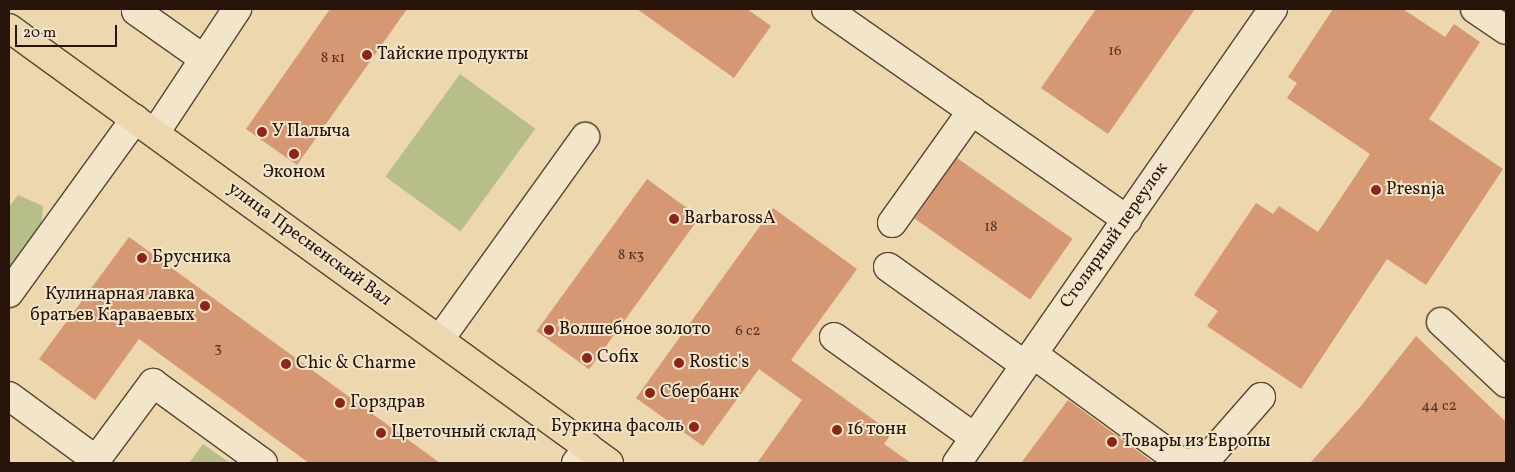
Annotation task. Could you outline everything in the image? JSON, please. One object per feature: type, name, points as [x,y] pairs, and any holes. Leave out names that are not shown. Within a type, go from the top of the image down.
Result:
[{"type":"main road","name":"улица Пресненский Вал","points":[[9,28],[440,339],[591,458]]},
{"type":"street","points":[[9,293],[145,126],[204,59],[237,9]]},
{"type":"street","points":[[826,9],[1127,220]]},
{"type":"street","name":"Столярный переулок","points":[[957,463],[1273,9]]},
{"type":"street","points":[[1475,9],[1506,30]]},
{"type":"street","points":[[136,11],[204,59]]},
{"type":"street","points":[[892,222],[972,111]]},
{"type":"street","points":[[440,339],[585,137]]},
{"type":"street","points":[[888,266],[1182,463],[1205,461],[1261,397]]},
{"type":"street","points":[[1441,322],[1506,383]]},
{"type":"street","points":[[834,337],[975,438]]},
{"type":"street","points":[[9,396],[96,460],[153,383],[263,463]]},
{"type":"green space","points":[[460,74],[535,129],[461,231],[385,177]]},
{"type":"green space","points":[[18,195],[43,206],[41,230],[9,272],[9,207]]},
{"type":"green space","points":[[203,444],[230,463],[189,463]]},
{"type":"building","points":[[330,9],[407,9],[297,165],[246,129]]},
{"type":"building","points":[[637,9],[747,9],[771,26],[734,78]]},
{"type":"building","points":[[1096,9],[1195,9],[1108,134],[1041,88]]},
{"type":"building","points":[[1333,9],[1403,9],[1445,37],[1454,24],[1480,42],[1429,119],[1503,169],[1426,285],[1387,259],[1301,389],[1207,326],[1218,311],[1194,295],[1256,203],[1273,214],[1279,206],[1318,232],[1370,154],[1287,98],[1297,83],[1288,77]]},
{"type":"building","points":[[957,158],[1073,239],[1030,299],[915,219]]},
{"type":"building","points":[[647,179],[700,217],[589,369],[536,331]]},
{"type":"building","points":[[773,208],[857,269],[791,360],[892,433],[884,444],[911,463],[757,463],[802,400],[759,369],[703,446],[636,398]]},
{"type":"building","points":[[129,237],[440,463],[309,463],[139,339],[95,400],[39,359]]},
{"type":"building","points":[[1416,336],[1506,422],[1506,463],[1310,463],[1361,406]]},
{"type":"building","points":[[1068,400],[1154,463],[1021,463]]},
{"type":"place","name":"Тайские продукты","points":[[367,55]]},
{"type":"place","name":"У Палыча","points":[[262,132]]},
{"type":"place","name":"Эконом","points":[[294,154]]},
{"type":"place","name":"Presnja","points":[[1376,190]]},
{"type":"place","name":"BarbarossA","points":[[674,219]]},
{"type":"place","name":"Брусника","points":[[142,258]]},
{"type":"place","name":"Кулинарная лавка братьев Караваевых","points":[[205,306]]},
{"type":"place","name":"Волшебное золото","points":[[549,330]]},
{"type":"place","name":"Cofix","points":[[587,358]]},
{"type":"place","name":"Rostic's","points":[[679,363]]},
{"type":"place","name":"Chic & Charme","points":[[286,364]]},
{"type":"place","name":"Сбербанк","points":[[650,393]]},
{"type":"place","name":"Горздрав","points":[[340,403]]},
{"type":"place","name":"Буркина фасоль","points":[[694,427]]},
{"type":"place","name":"16 тонн","points":[[837,430]]},
{"type":"place","name":"Цветочный склад","points":[[381,433]]},
{"type":"place","name":"Товары из Европы","points":[[1112,442]]}]
